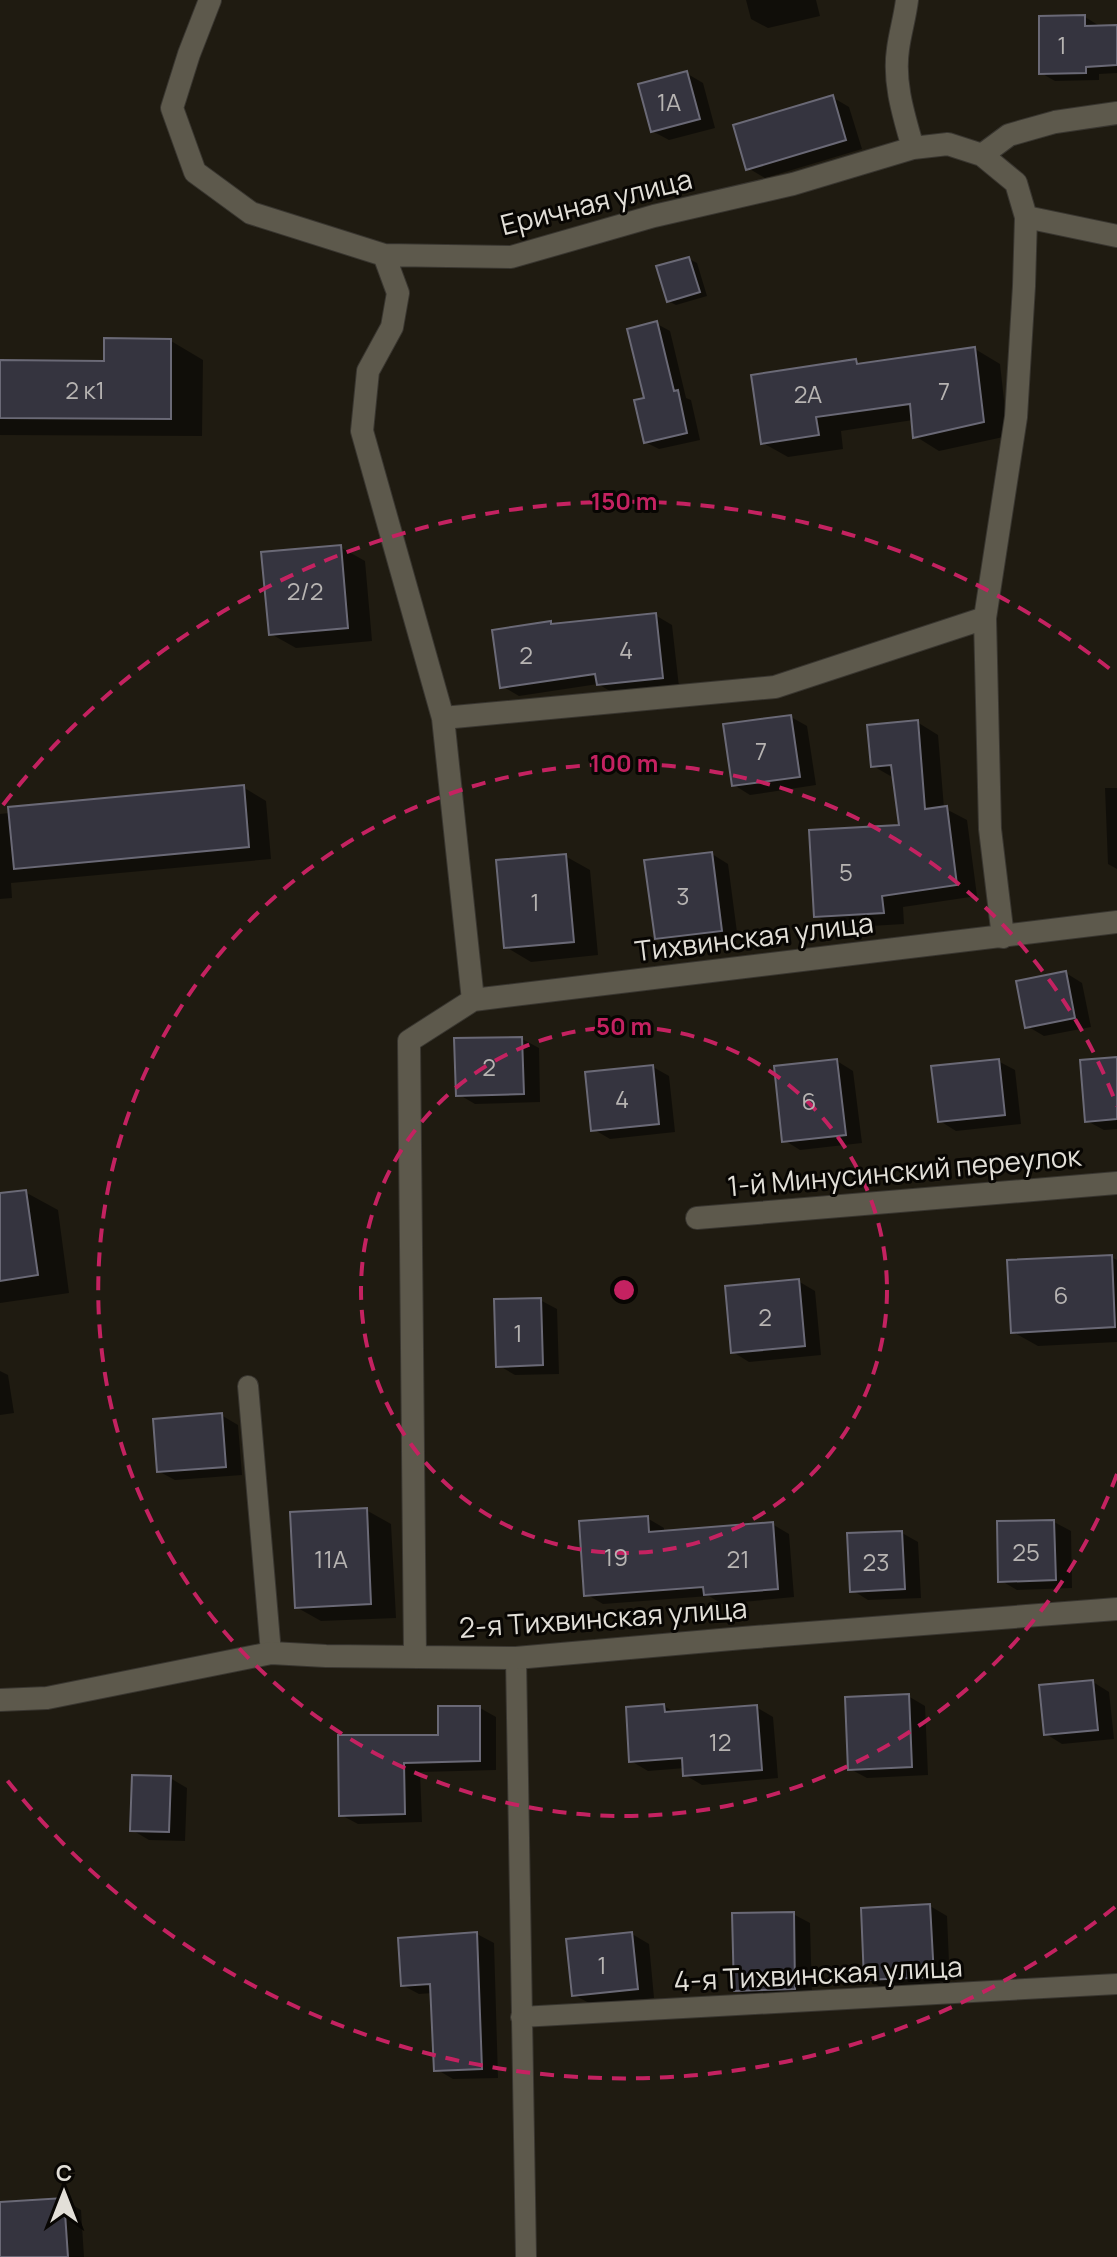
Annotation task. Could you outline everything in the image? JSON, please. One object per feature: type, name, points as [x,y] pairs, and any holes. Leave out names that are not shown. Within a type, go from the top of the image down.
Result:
[{"type":"street","name":"Еричная улица","points":[[210,0],[172,108],[195,172],[251,213],[384,255],[511,257],[654,216],[793,184],[913,148],[948,144],[982,155]]},
{"type":"street","points":[[907,0],[897,51],[898,92],[913,148]]},
{"type":"street","points":[[1003,937],[990,829],[985,618],[1016,417],[1026,217],[1016,183],[982,155],[1009,135],[1055,122],[1117,113]]},
{"type":"street","points":[[1026,217],[1117,236]]},
{"type":"street","points":[[384,255],[398,293],[392,327],[368,371],[362,431],[443,718],[473,1000]]},
{"type":"street","points":[[443,718],[775,687],[985,618]]},
{"type":"street","name":"Тихвинская улица","points":[[415,1656],[409,1041],[473,1000],[1117,922]]},
{"type":"street","name":"1-й Минусинский переулок","points":[[697,1218],[1117,1183]]},
{"type":"street","name":"2-я Тихвинская улица","points":[[0,1700],[47,1698],[271,1653],[516,1658],[1117,1609]]},
{"type":"lane","points":[[248,1386],[271,1653]]},
{"type":"lane","points":[[516,1658],[526,2257]]},
{"type":"lane","name":"4-я Тихвинская улица","points":[[521,2017],[1117,1984]]},
{"type":"building","points":[[1085,15],[1085,26],[1117,25],[1117,65],[1086,67],[1086,73],[1039,74],[1039,16]]},
{"type":"building","points":[[687,71],[700,119],[651,132],[638,84]]},
{"type":"building","points":[[833,95],[846,140],[746,170],[733,125]]},
{"type":"building","points":[[689,257],[700,292],[667,302],[656,266]]},
{"type":"building","points":[[657,321],[674,391],[678,390],[687,433],[644,443],[634,400],[644,398],[627,329]]},
{"type":"building","points":[[104,338],[171,339],[171,419],[0,418],[0,360],[104,361]]},
{"type":"building","points":[[975,347],[984,422],[913,438],[910,404],[816,417],[819,435],[761,444],[751,375],[856,359],[857,364]]},
{"type":"building","points":[[341,545],[348,628],[269,635],[261,552]]},
{"type":"building","points":[[656,613],[663,678],[597,685],[595,674],[500,688],[492,630],[551,621],[551,624]]},
{"type":"building","points":[[791,715],[800,777],[732,786],[723,724]]},
{"type":"building","points":[[918,720],[925,809],[947,806],[957,885],[882,896],[884,913],[814,917],[809,830],[899,825],[891,765],[871,767],[867,725]]},
{"type":"building","points":[[244,785],[249,847],[14,869],[8,807]]},
{"type":"building","points":[[712,852],[722,931],[655,939],[644,860]]},
{"type":"building","points":[[566,854],[574,942],[504,948],[496,860]]},
{"type":"building","points":[[1066,971],[1075,1018],[1025,1028],[1016,981]]},
{"type":"building","points":[[522,1037],[524,1094],[456,1096],[454,1038]]},
{"type":"building","points":[[1117,1057],[1117,1119],[1085,1122],[1080,1060]]},
{"type":"building","points":[[837,1059],[846,1135],[782,1142],[774,1066]]},
{"type":"building","points":[[999,1059],[1005,1115],[938,1122],[931,1066]]},
{"type":"building","points":[[653,1065],[659,1124],[591,1131],[585,1072]]},
{"type":"building","points":[[26,1190],[38,1275],[0,1281],[0,1193]]},
{"type":"building","points":[[1112,1255],[1115,1327],[1011,1333],[1007,1260]]},
{"type":"building","points":[[799,1279],[805,1346],[731,1353],[725,1286]]},
{"type":"building","points":[[541,1298],[543,1365],[496,1367],[494,1299]]},
{"type":"building","points":[[222,1413],[226,1467],[157,1472],[153,1419]]},
{"type":"building","points":[[367,1508],[371,1604],[295,1608],[290,1512]]},
{"type":"building","points":[[648,1516],[649,1532],[773,1522],[778,1589],[704,1595],[703,1587],[584,1596],[579,1521]]},
{"type":"building","points":[[1054,1520],[1056,1580],[998,1582],[997,1521]]},
{"type":"building","points":[[902,1531],[905,1589],[850,1592],[847,1533]]},
{"type":"building","points":[[1093,1680],[1098,1730],[1044,1735],[1039,1685]]},
{"type":"building","points":[[909,1694],[912,1767],[848,1770],[845,1697]]},
{"type":"building","points":[[664,1704],[665,1712],[757,1705],[762,1770],[683,1776],[682,1758],[629,1762],[626,1707]]},
{"type":"building","points":[[438,1706],[480,1706],[480,1761],[404,1763],[405,1814],[339,1816],[338,1735],[438,1735]]},
{"type":"building","points":[[132,1775],[171,1776],[169,1832],[130,1831]]},
{"type":"building","points":[[930,1904],[934,1977],[864,1980],[861,1908]]},
{"type":"building","points":[[794,1912],[795,1989],[734,1991],[732,1913]]},
{"type":"building","points":[[477,1932],[482,2069],[434,2071],[430,1984],[401,1986],[398,1938]]},
{"type":"building","points":[[632,1932],[638,1989],[572,1996],[566,1939]]},
{"type":"building","points":[[64,2198],[68,2257],[0,2257],[0,2202]]}]
